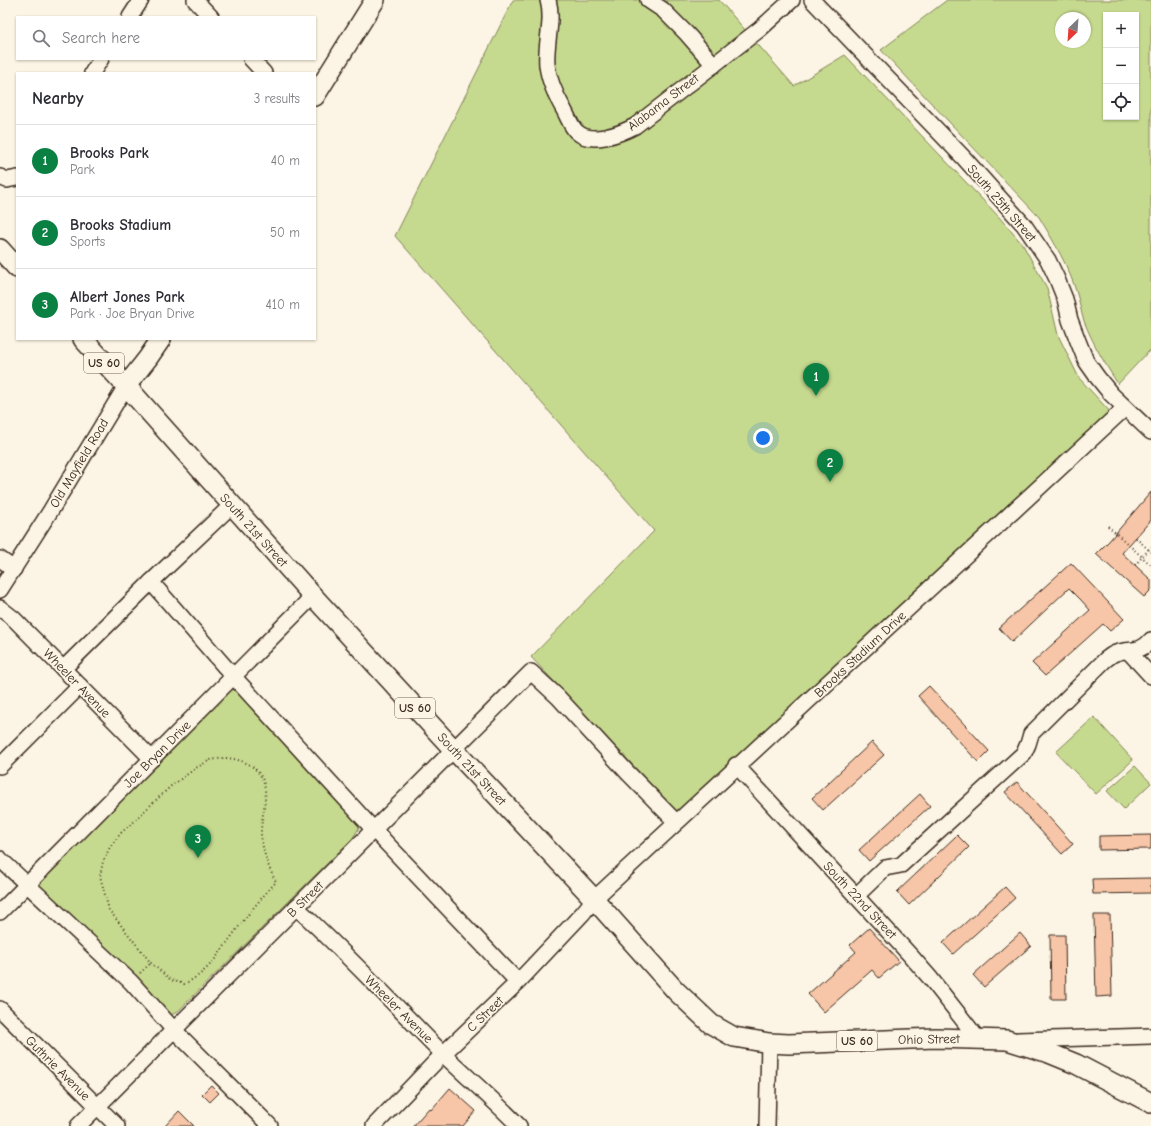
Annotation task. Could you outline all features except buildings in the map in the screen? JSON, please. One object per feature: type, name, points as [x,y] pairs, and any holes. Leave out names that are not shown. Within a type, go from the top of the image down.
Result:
[{"type":"main road","points":[[316,94],[375,0]]},
{"type":"main road","points":[[0,249],[16,267]]},
{"type":"main road","name":"US 60","points":[[84,340],[126,386]]},
{"type":"main road","name":"Old Mayfield Road","points":[[126,386],[160,340]]},
{"type":"main road","name":"South 21st Street","points":[[126,386],[313,596],[454,750],[594,899],[676,991],[711,1024]]},
{"type":"main road","name":"Ohio Street","points":[[711,1024],[734,1037],[769,1043],[789,1044],[935,1038],[1007,1040]]},
{"type":"main road","name":"US 60","points":[[1007,1040],[1049,1053],[1076,1064],[1151,1103]]},
{"type":"street","points":[[131,16],[141,0]]},
{"type":"street","points":[[195,0],[210,16]]},
{"type":"street","name":"Alabama Street","points":[[548,0],[550,26],[547,64],[549,77],[559,101],[577,132],[590,138],[613,136],[635,126],[760,29],[792,0]]},
{"type":"street","points":[[648,0],[663,10],[687,34],[714,65]]},
{"type":"street","name":"South 25th Street","points":[[812,0],[963,157],[1024,225],[1048,260],[1057,279],[1075,334],[1086,361],[1110,394],[1151,432]]},
{"type":"street","points":[[93,72],[101,60]]},
{"type":"street","points":[[252,60],[263,72]]},
{"type":"street","points":[[0,177],[7,180],[16,179]]},
{"type":"street","name":"Old Mayfield Road","points":[[0,590],[126,386]]},
{"type":"street","name":"Brooks Stadium Drive","points":[[594,899],[736,766],[769,738],[1125,408]]},
{"type":"street","points":[[63,668],[150,582],[232,505]]},
{"type":"street","points":[[0,559],[14,569]]},
{"type":"street","points":[[150,582],[233,676],[374,830],[518,982]]},
{"type":"street","name":"Joe Bryan Drive","points":[[0,912],[313,596]]},
{"type":"street","name":"Wheeler Avenue","points":[[0,608],[14,619],[152,760]]},
{"type":"street","points":[[856,896],[885,868],[901,865],[1024,753],[1031,734],[1105,660],[1116,653],[1146,646],[1151,640]]},
{"type":"street","points":[[1128,651],[1151,676]]},
{"type":"street","name":"B Street","points":[[78,1126],[531,672],[558,697],[628,773],[676,822]]},
{"type":"street","points":[[0,766],[80,686]]},
{"type":"street","name":"South 22nd Street","points":[[736,766],[931,979],[978,1039]]},
{"type":"street","points":[[0,859],[131,982],[174,1030],[270,1126]]},
{"type":"street","name":"C Street","points":[[374,1126],[443,1054],[518,982],[583,914],[594,899]]},
{"type":"street","name":"Wheeler Avenue","points":[[296,907],[330,939],[443,1054],[520,1126]]},
{"type":"street","name":"Guthrie Avenue","points":[[0,1009],[117,1126]]},
{"type":"street","name":"Ohio Street","points":[[1007,1040],[1151,1036]]},
{"type":"street","points":[[767,1126],[769,1043]]},
{"type":"path","points":[[1108,526],[1151,565]]},
{"type":"path","points":[[1136,538],[1151,552]]},
{"type":"path","points":[[1135,565],[1151,547]]},
{"type":"path","points":[[226,758],[238,759],[252,766],[262,776],[266,789],[261,834],[265,856],[276,882],[237,929],[214,961],[196,979],[184,984],[170,980],[151,962],[109,910],[100,876],[103,862],[110,848],[122,833],[183,777],[210,760],[226,758]]},
{"type":"green space","points":[[513,0],[719,0],[794,86],[845,55],[999,217],[1023,245],[1047,288],[1058,335],[1079,378],[1112,414],[678,813],[531,657],[654,531],[395,236]]},
{"type":"green space","points":[[947,0],[1151,0],[1151,349],[1118,384],[1091,338],[1083,318],[1074,284],[1066,265],[1039,217],[881,50]]},
{"type":"green space","points":[[233,689],[239,690],[358,823],[359,828],[352,839],[177,1012],[171,1015],[165,1012],[40,889],[40,884],[222,695]]},
{"type":"green space","points":[[1094,717],[1133,760],[1096,794],[1056,752]]},
{"type":"green space","points":[[1135,766],[1151,783],[1124,809],[1107,791]]},
{"type":"place","name":"Brooks Park","points":[[816,396]]},
{"type":"place","name":"Brooks Stadium","points":[[830,482]]},
{"type":"place","name":"Albert Jones Park","points":[[198,858]]}]
